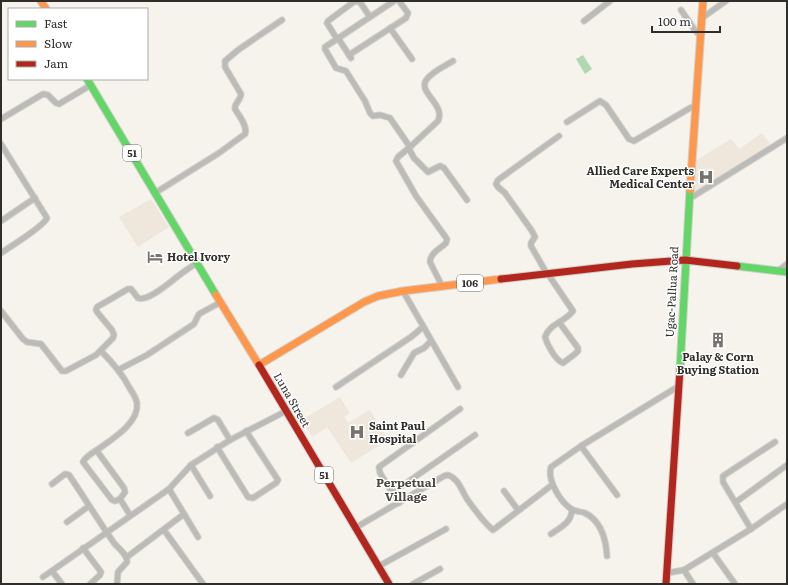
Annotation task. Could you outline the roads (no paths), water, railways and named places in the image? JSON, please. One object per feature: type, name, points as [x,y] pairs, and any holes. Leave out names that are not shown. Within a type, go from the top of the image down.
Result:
[{"type":"main road","name":"Ugac-Pallua Road","points":[[666,584],[679,386],[685,260],[703,1]]},
{"type":"main road","name":"51","points":[[89,82],[155,192]]},
{"type":"main road","name":"Luna Street","points":[[155,192],[175,228],[259,365],[389,584]]},
{"type":"main road","name":"106","points":[[259,365],[364,302],[378,296],[403,291],[632,264],[685,260],[787,272]]},
{"type":"street","points":[[370,17],[360,2],[355,1],[327,23],[350,57],[408,16],[408,13],[399,1]]},
{"type":"street","points":[[584,21],[610,1]]},
{"type":"street","points":[[702,18],[726,1]]},
{"type":"street","points":[[391,2],[325,49],[336,68],[346,71],[373,116],[380,114],[390,118],[414,158],[428,172],[440,166],[444,168],[467,200]]},
{"type":"street","points":[[681,10],[701,37]]},
{"type":"street","points":[[155,192],[219,153],[246,134],[245,126],[234,107],[241,97],[241,94],[225,68],[224,61],[282,20]]},
{"type":"street","points":[[390,28],[412,59]]},
{"type":"street","points":[[442,286],[430,262],[430,259],[433,254],[446,243],[447,240],[416,196],[396,163],[396,159],[438,121],[440,112],[425,88],[426,80],[453,61]]},
{"type":"street","points":[[1,119],[43,94],[48,94],[56,103],[60,104],[89,82]]},
{"type":"street","points":[[567,122],[600,101],[606,105],[629,139],[634,141],[695,106]]},
{"type":"street","points":[[559,136],[498,180],[496,184],[505,193],[532,230],[535,237],[531,243],[531,246],[547,274],[573,309],[572,313],[559,322],[547,331],[545,337],[559,361],[563,363],[575,354],[578,351],[578,348],[559,322]]},
{"type":"street","points":[[689,199],[787,138]]},
{"type":"street","points":[[1,144],[45,214],[46,220],[1,253]]},
{"type":"street","points":[[1,221],[35,198]]},
{"type":"street","points":[[1,311],[27,342],[41,344],[62,371],[66,371],[96,355],[113,338],[114,335],[112,330],[98,315],[96,310],[97,307],[128,289],[131,289],[138,298],[145,298],[168,285],[183,272],[197,264]]},
{"type":"street","points":[[778,271],[787,264]]},
{"type":"street","points":[[403,291],[458,387]]},
{"type":"street","points":[[118,370],[147,356],[194,324],[198,315],[221,302]]},
{"type":"street","points":[[336,387],[411,337],[423,327]]},
{"type":"street","points":[[402,375],[414,353],[424,348],[431,341]]},
{"type":"street","points":[[97,451],[124,488],[125,492],[120,499],[115,501],[112,500],[83,462],[85,458],[97,451],[125,429],[136,411],[137,406],[136,400],[126,380],[101,351]]},
{"type":"street","points":[[607,556],[603,534],[600,528],[585,513],[572,510],[568,507],[552,485],[550,475],[551,467],[581,446],[679,386]]},
{"type":"street","points":[[399,503],[380,473],[379,466],[460,409]]},
{"type":"street","points":[[43,578],[83,548],[169,489],[191,465],[217,447],[286,411]]},
{"type":"street","points":[[188,433],[214,418],[218,420],[230,440]]},
{"type":"street","points":[[217,447],[248,498],[253,498],[276,483],[278,480],[246,431]]},
{"type":"street","points":[[392,493],[474,435]]},
{"type":"street","points":[[751,529],[723,482],[723,476],[775,442]]},
{"type":"street","points":[[581,446],[616,495]]},
{"type":"street","points":[[191,465],[210,496]]},
{"type":"street","points":[[736,502],[787,465]]},
{"type":"street","points":[[52,484],[68,473],[106,532],[119,550],[127,557]]},
{"type":"street","points":[[355,528],[427,485],[448,475],[455,478],[483,520],[494,530],[552,485]]},
{"type":"street","points":[[169,489],[198,537]]},
{"type":"street","points":[[504,491],[518,510]]},
{"type":"street","points":[[120,499],[130,516]]},
{"type":"street","points":[[667,573],[684,570],[751,529],[787,504]]},
{"type":"street","points":[[66,522],[89,506]]},
{"type":"street","points":[[551,534],[571,517],[572,510]]},
{"type":"street","points":[[117,584],[118,572],[127,562],[127,557],[184,514]]},
{"type":"street","points":[[379,566],[446,529]]},
{"type":"street","points":[[164,530],[203,584]]},
{"type":"street","points":[[83,548],[101,572],[100,575],[90,584]]},
{"type":"street","points":[[713,553],[735,584]]},
{"type":"street","points":[[414,584],[440,569]]},
{"type":"street","points":[[684,570],[694,584]]},
{"type":"street","points":[[52,571],[62,584]]},
{"type":"place","name":"Allied Care Experts Medical Center","points":[[706,177]]},
{"type":"place","name":"Hotel Ivory","points":[[155,257]]},
{"type":"place","name":"Palay & Corn Buying Station","points":[[718,340]]},
{"type":"place","name":"Saint Paul Hospital","points":[[357,432]]},
{"type":"district","name":"Perpetual Village","points":[[406,490]]}]
